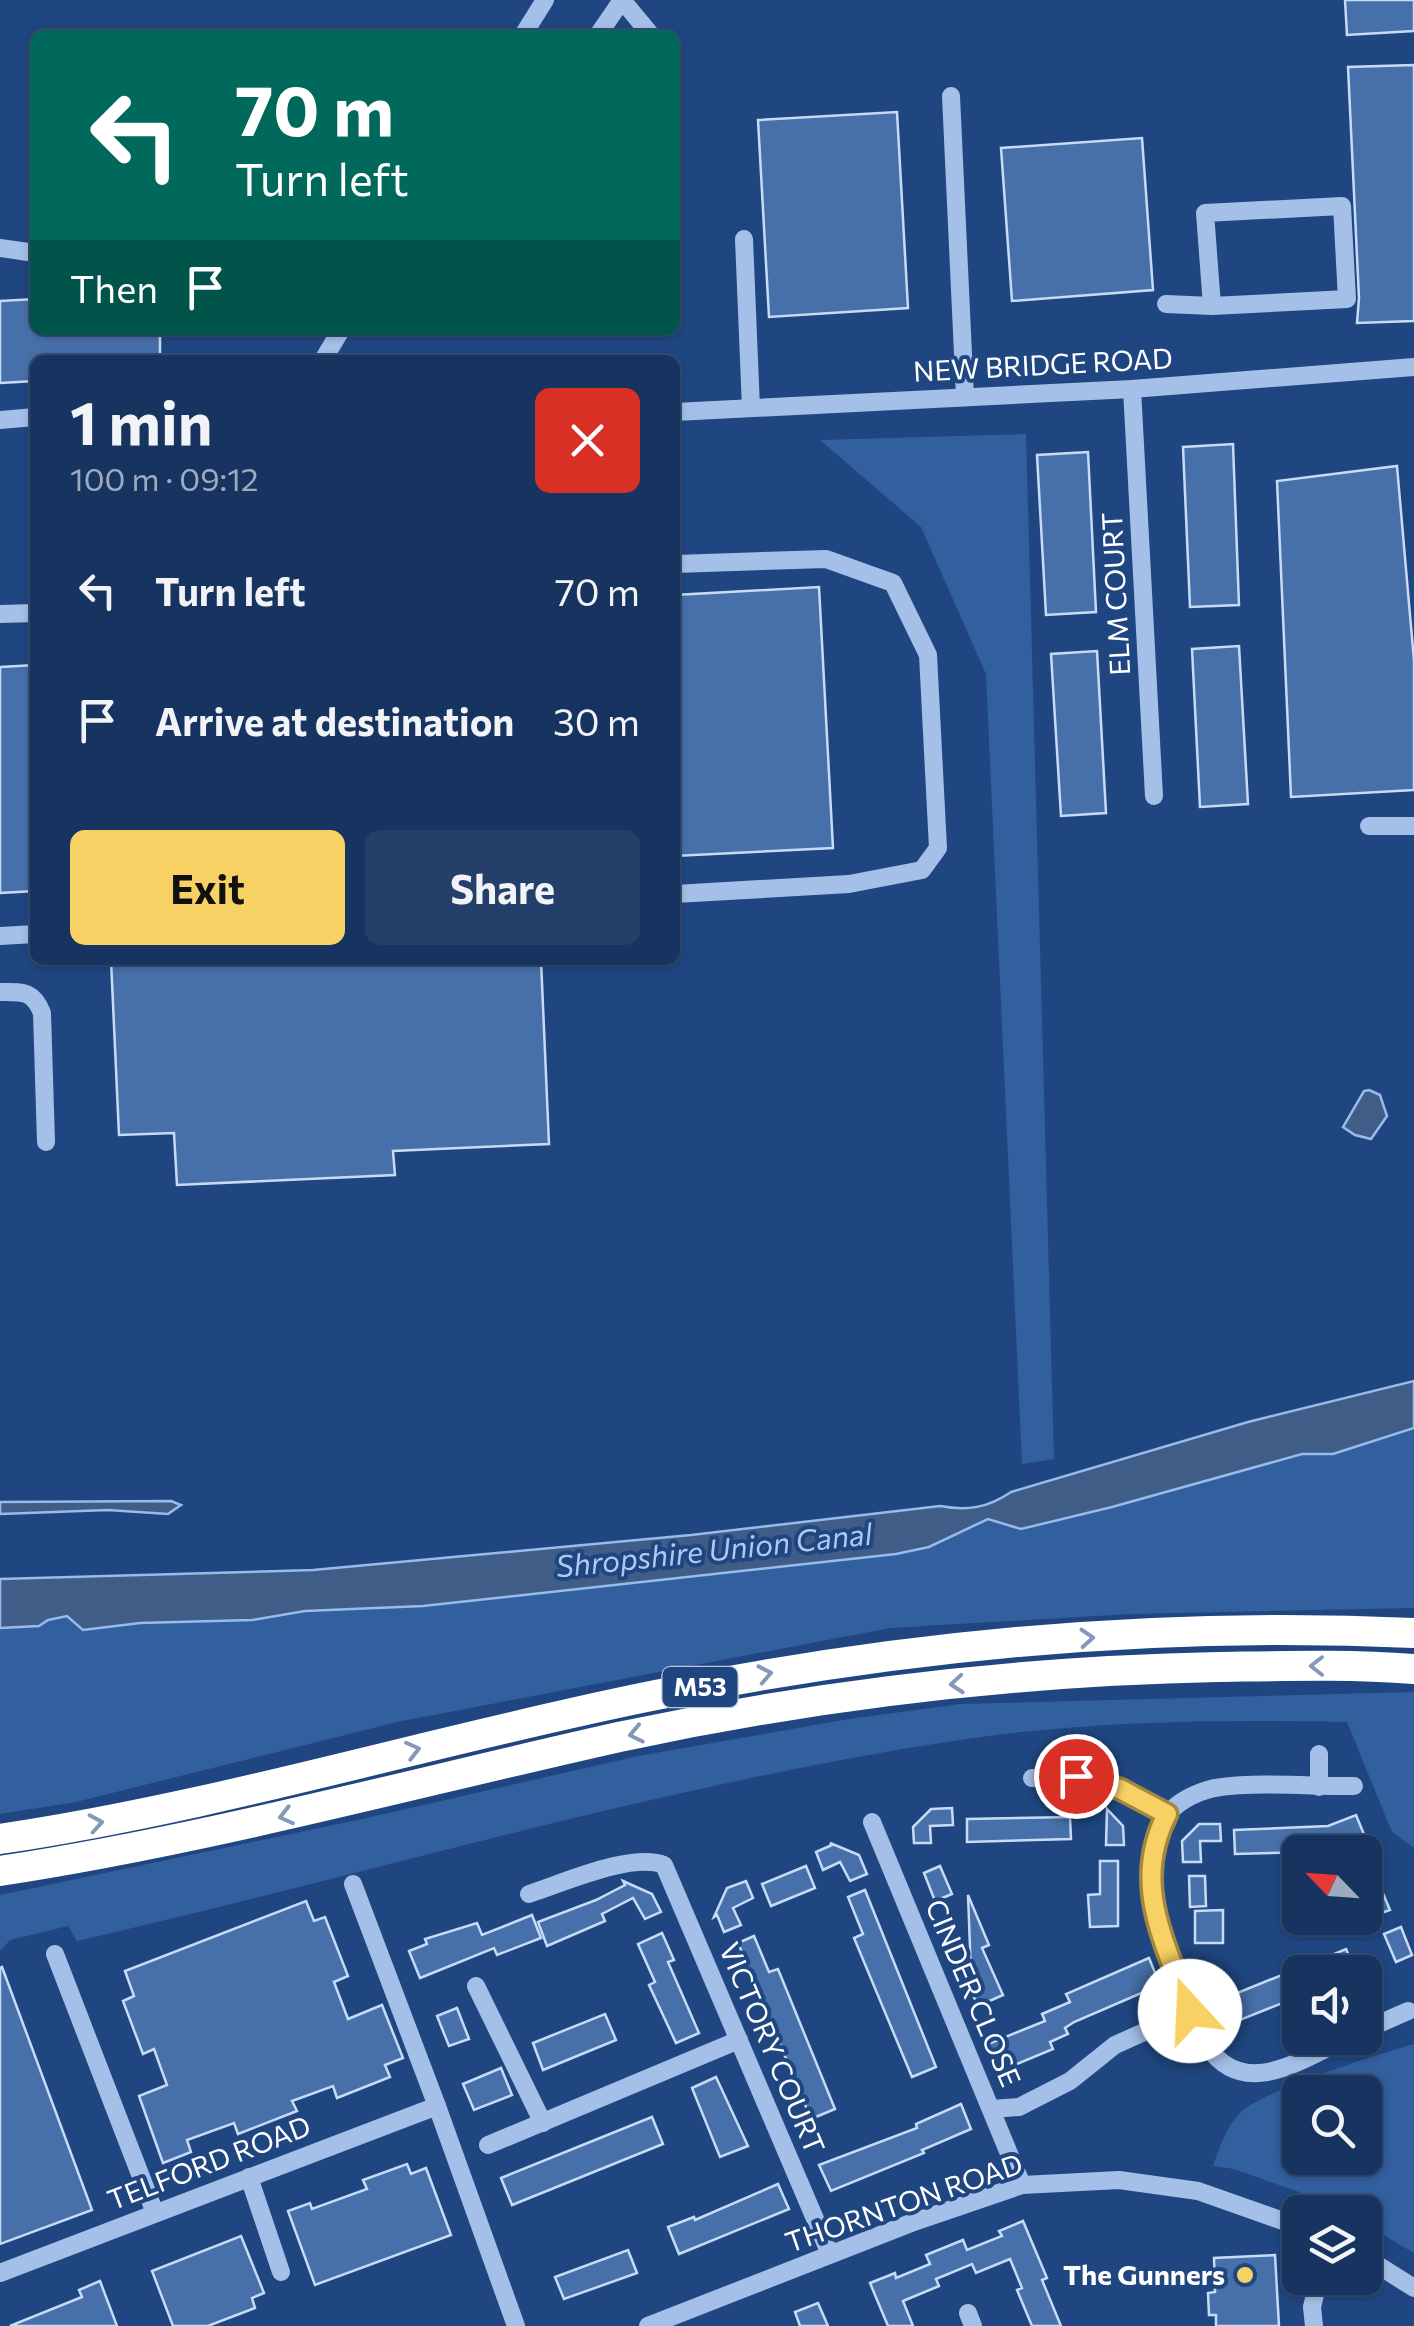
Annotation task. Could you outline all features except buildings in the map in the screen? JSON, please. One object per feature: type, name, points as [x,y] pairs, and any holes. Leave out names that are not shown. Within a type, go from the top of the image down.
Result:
[{"type":"highway","name":"M53","points":[[0,1839],[164,1810],[550,1718],[854,1658],[1148,1634],[1414,1633]]},
{"type":"highway","name":"M53","points":[[0,1871],[148,1846],[679,1725],[916,1688],[1141,1669],[1280,1666],[1414,1669]]},
{"type":"street","points":[[527,30],[545,0]]},
{"type":"street","points":[[601,30],[622,0],[646,30]]},
{"type":"street","points":[[951,96],[965,397]]},
{"type":"street","points":[[1166,304],[1212,306],[1347,299],[1342,206],[1206,214],[1212,306]]},
{"type":"street","points":[[744,238],[751,408]]},
{"type":"street","points":[[0,248],[30,252]]},
{"type":"street","name":"NEW BRIDGE ROAD","points":[[680,412],[1132,389],[1414,366]]},
{"type":"street","name":"ELM COURT","points":[[1132,389],[1154,796]]},
{"type":"street","points":[[0,420],[30,417]]},
{"type":"street","points":[[680,564],[826,559],[893,583],[928,655],[938,848],[922,870],[849,884],[680,894]]},
{"type":"street","points":[[0,614],[30,613]]},
{"type":"street","points":[[1369,826],[1414,826]]},
{"type":"street","points":[[0,936],[30,934]]},
{"type":"street","points":[[0,992],[26,992],[36,999],[42,1013],[46,1142]]},
{"type":"street","points":[[1318,1786],[1319,1754]]},
{"type":"street","points":[[1032,1778],[1076,1776],[1120,1789],[1167,1814]]},
{"type":"street","points":[[1309,2055],[1264,2075],[1241,2074],[1224,2064],[1207,2046],[1157,1922],[1149,1868],[1154,1838],[1167,1814],[1178,1803],[1209,1789],[1354,1786]]},
{"type":"street","name":"CINDER CLOSE","points":[[872,1822],[1022,2185]]},
{"type":"street","name":"VICTORY COURT","points":[[529,1894],[601,1870],[652,1860],[664,1865],[830,2254]]},
{"type":"street","points":[[352,1884],[516,2326]]},
{"type":"street","points":[[55,1954],[155,2213]]},
{"type":"street","points":[[476,1986],[542,2122]]},
{"type":"street","points":[[992,2109],[1019,2107],[1070,2081],[1114,2046],[1190,2011]]},
{"type":"street","points":[[1382,2022],[1408,2011]]},
{"type":"street","points":[[488,2146],[739,2040]]},
{"type":"street","name":"TELFORD ROAD","points":[[0,2273],[437,2106]]},
{"type":"street","points":[[250,2177],[282,2272]]},
{"type":"street","name":"THORNTON ROAD","points":[[648,2326],[830,2254],[1022,2185],[1119,2180],[1183,2189],[1282,2221]]},
{"type":"street","points":[[1382,2268],[1414,2288]]},
{"type":"street","points":[[1314,2326],[1315,2295]]},
{"type":"shaded area","points":[[1026,434],[1054,1459],[1022,1464],[986,674],[921,527],[820,440]]},
{"type":"shaded area","points":[[1414,1428],[1414,1608],[1131,1614],[890,1628],[397,1722],[76,1802],[0,1814],[0,1628],[39,1626],[68,1616],[83,1630],[140,1623],[252,1620],[305,1611],[423,1606],[896,1554],[929,1547],[988,1519],[1021,1529],[1302,1454],[1333,1454]]},
{"type":"shaded area","points":[[1414,1692],[1414,1848],[1392,1832],[1347,1722],[1092,1726],[940,1743],[722,1784],[77,1941],[68,1926],[10,1940],[0,1951],[0,1895],[638,1756],[960,1704]]},
{"type":"shaded area","points":[[1414,2044],[1414,2253],[1382,2234],[1382,2195],[1305,2195],[1234,2169],[1213,2166],[1224,2137],[1241,2112],[1282,2090],[1282,2175],[1382,2175],[1382,2075],[1319,2075]]},
{"type":"water","points":[[1364,1091],[1380,1095],[1387,1116],[1371,1139],[1343,1127]]},
{"type":"water","name":"Shropshire Union Canal","points":[[1414,1381],[1414,1428],[1333,1454],[1302,1454],[1021,1529],[988,1519],[929,1547],[896,1554],[423,1606],[305,1611],[252,1620],[140,1623],[83,1630],[67,1616],[39,1626],[0,1628],[0,1579],[313,1570],[691,1535],[940,1506],[977,1507],[1011,1492],[1248,1422]]},
{"type":"water","points":[[171,1501],[181,1505],[168,1514],[108,1510],[0,1514],[0,1502]]},
{"type":"place","name":"The Gunners","points":[[1245,2275]]},
{"type":"route","points":[[1076,1776],[1120,1789],[1167,1814],[1154,1838],[1149,1868],[1157,1922],[1190,2011]]}]
